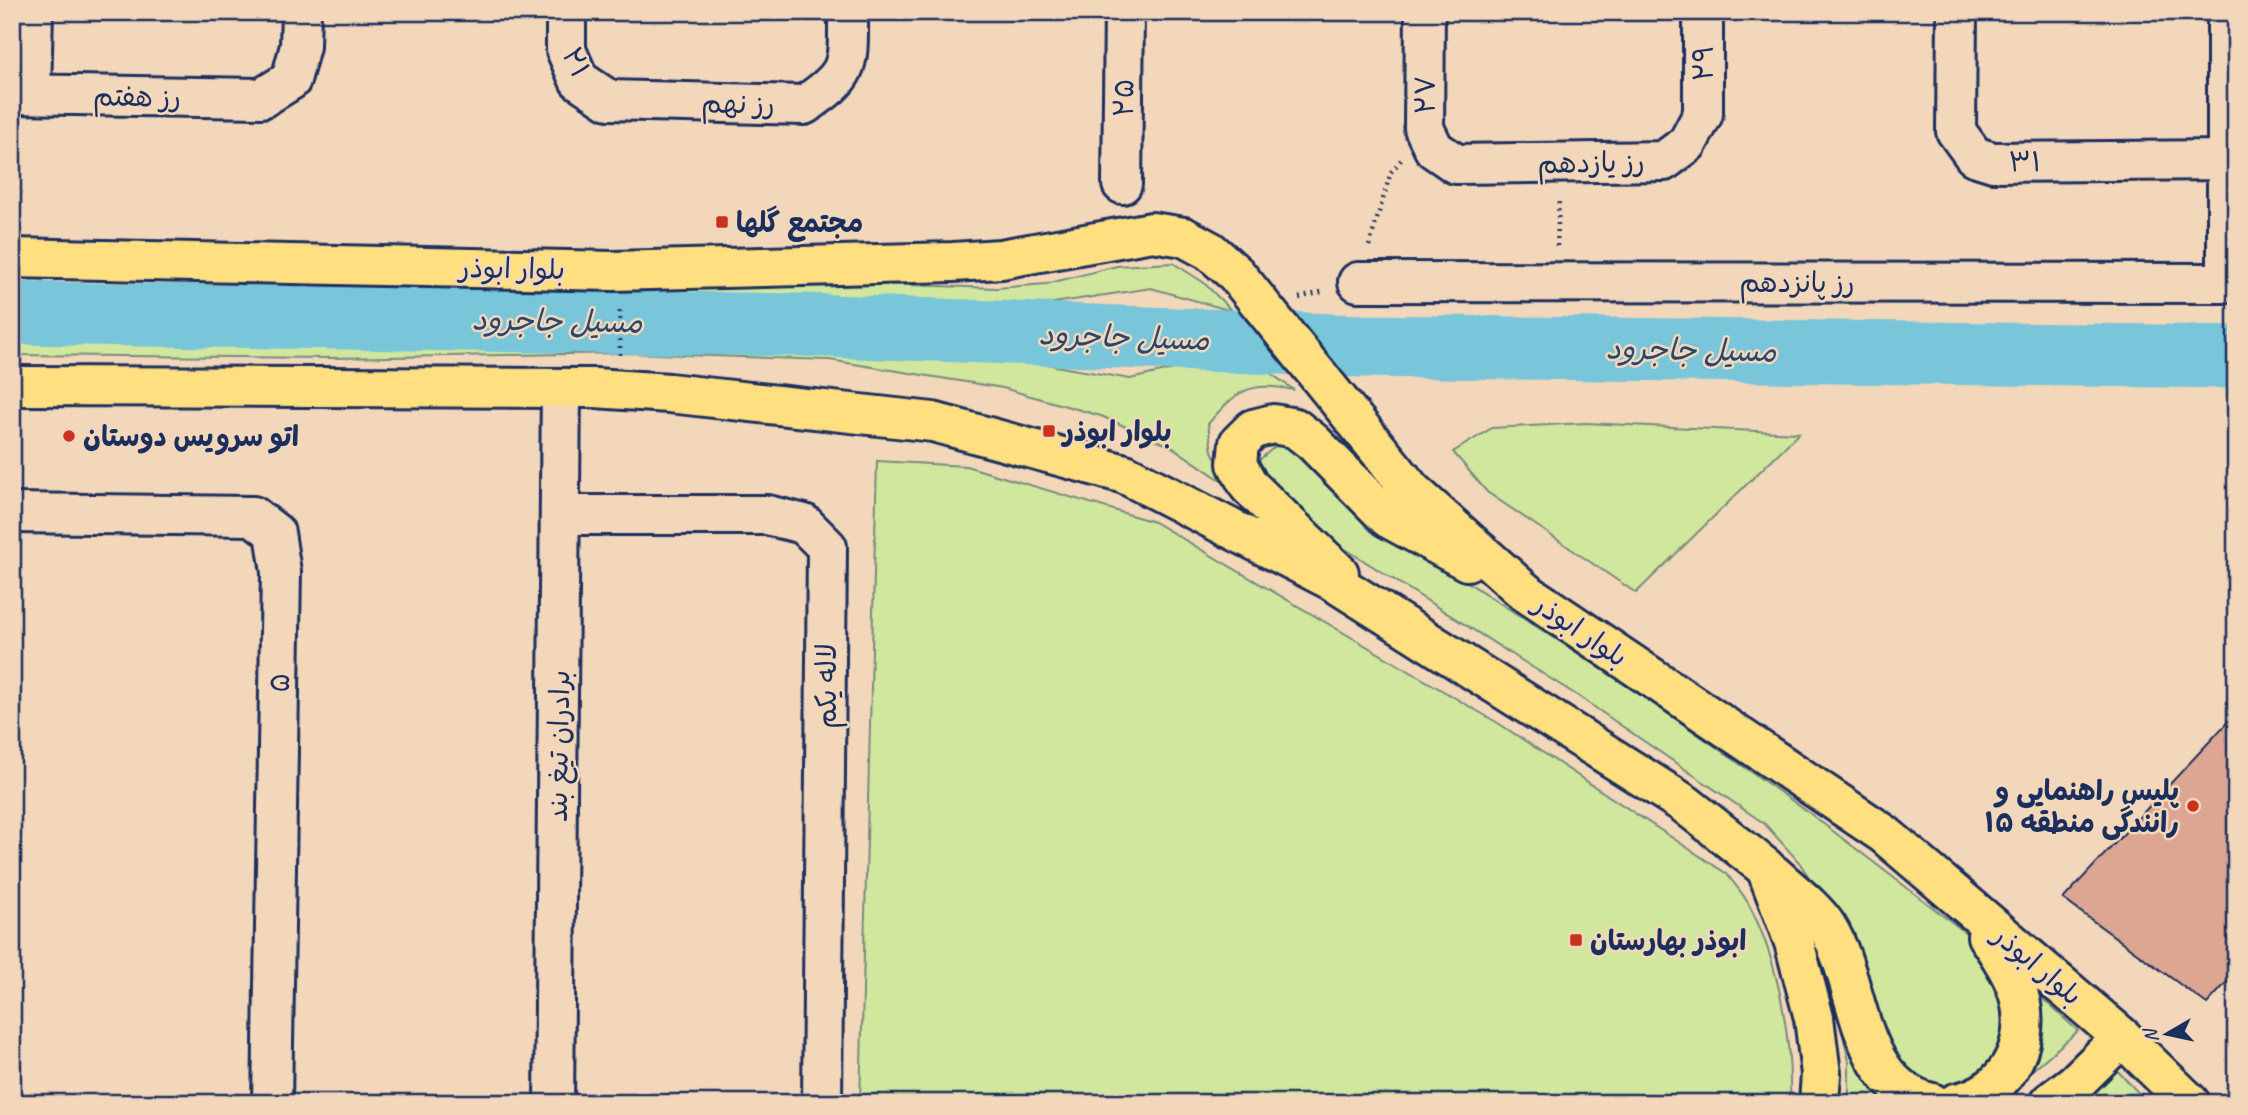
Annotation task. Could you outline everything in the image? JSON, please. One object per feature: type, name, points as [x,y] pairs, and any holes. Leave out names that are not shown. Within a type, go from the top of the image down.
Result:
[{"type":"main road","name":"بلوار ابوذر","points":[[12,258],[613,271],[965,261],[1055,250],[1152,232],[1184,237],[1210,251],[1236,274],[1265,307],[1321,383],[1412,491],[1525,592],[1884,834],[2122,1037],[2190,1103]]},
{"type":"main road","points":[[12,386],[561,389],[668,393],[933,422],[1125,474],[1331,580],[1685,804],[1766,868],[1826,926],[1867,1040],[1880,1063],[1897,1085],[1920,1100],[1932,1103]]},
{"type":"main road","points":[[1367,603],[1303,536],[1249,486],[1237,464],[1239,443],[1253,429],[1273,424],[1294,428],[1313,442],[1388,518],[1525,592]]},
{"type":"main road","points":[[1884,834],[1987,936],[2016,986],[2024,1031],[2012,1066],[1995,1088],[1956,1103]]},
{"type":"main road","points":[[1766,868],[1794,942],[1814,1018],[1821,1073],[1818,1103]]},
{"type":"main road","points":[[2049,1103],[2076,1083],[2122,1037]]},
{"type":"street","points":[[22,94],[33,12]]},
{"type":"street","name":"رز هفتم","points":[[22,94],[262,98],[291,80],[300,46],[301,12]]},
{"type":"street","name":"۲۱","points":[[566,12],[566,50],[579,80],[609,100]]},
{"type":"street","name":"رز نهم","points":[[609,100],[804,105],[829,88],[848,62],[848,12]]},
{"type":"street","name":"۲۵","points":[[1122,184],[1124,12]]},
{"type":"street","name":"۲۷","points":[[1425,12],[1424,128],[1434,149],[1456,164]]},
{"type":"street","name":"۲۹","points":[[1703,12],[1703,114]]},
{"type":"street","name":"۳۱","points":[[1957,12],[1956,131],[1974,156],[1993,162],[2227,160]]},
{"type":"street","points":[[2227,12],[2227,160],[2232,284]]},
{"type":"street","name":"رز یازدهم","points":[[1456,164],[1664,162],[1688,144],[1703,114]]},
{"type":"street","name":"رز پانزدهم","points":[[1358,282],[2232,284]]},
{"type":"street","name":"برادران تیغ بند","points":[[554,1103],[561,389]]},
{"type":"street","name":"۵","points":[[12,513],[253,516],[275,533],[281,572],[272,1103]]},
{"type":"street","name":"لاله یکم","points":[[560,514],[767,515],[804,524],[827,547],[822,1103]]},
{"type":"path","points":[[1265,307],[1358,282],[1391,172],[1424,128]]},
{"type":"path","points":[[1555,282],[1561,163]]},
{"type":"path","points":[[620,302],[620,356]]},
{"type":"green space","points":[[1173,263],[1203,282],[1232,311],[1151,288],[1034,306],[865,300],[696,338],[1004,350],[1055,366],[1130,379],[1192,365],[1231,363],[1266,370],[1294,390],[1266,387],[1245,391],[1227,403],[1208,424],[1212,451],[1228,485],[1172,447],[1101,416],[1003,388],[829,360],[626,353],[332,358],[12,355],[12,285],[135,292],[320,291],[695,278],[997,288],[1046,284],[1117,266]]},
{"type":"green space","points":[[1586,423],[1799,433],[1636,593],[1487,492],[1453,452],[1492,428]]},
{"type":"green space","points":[[1280,442],[1292,442],[1405,542],[1638,692],[1808,812],[1966,933],[1990,960],[2010,1038],[1979,1079],[1950,1087],[1934,1086],[1898,1066],[1830,910],[1799,862],[1765,824],[1578,696],[1309,526],[1274,498],[1257,462]]},
{"type":"green space","points":[[877,461],[966,466],[1154,522],[1498,723],[1727,874],[1749,905],[1776,976],[1789,1053],[1790,1103],[860,1103]]},
{"type":"green space","points":[[1822,946],[1896,1103],[1849,1103],[1849,1061]]},
{"type":"green space","points":[[2031,988],[2078,1031],[2023,1078]]},
{"type":"green space","points":[[2113,1066],[2148,1103],[2080,1103],[2108,1079],[2105,1074]]},
{"type":"building","name":"پلیس راهنمایی و رانندگی منطقه ۱۵","points":[[2236,713],[2236,972],[2207,1004],[2063,899]]},
{"type":"waterway","name":"مسیل جاجرود","points":[[12,313],[803,325],[1361,346],[2236,357]]},
{"type":"place","name":"مجتمع گلها","points":[[722,222]]},
{"type":"place","name":"بلوار ابوذر","points":[[1049,431]]},
{"type":"place","name":"اتو سرویس دوستان","points":[[69,436]]},
{"type":"place","name":"پلیس راهنمایی و رانندگی منطقه ۱۵","points":[[2193,806]]},
{"type":"place","name":"ابوذر بهارستان","points":[[1576,940]]}]
